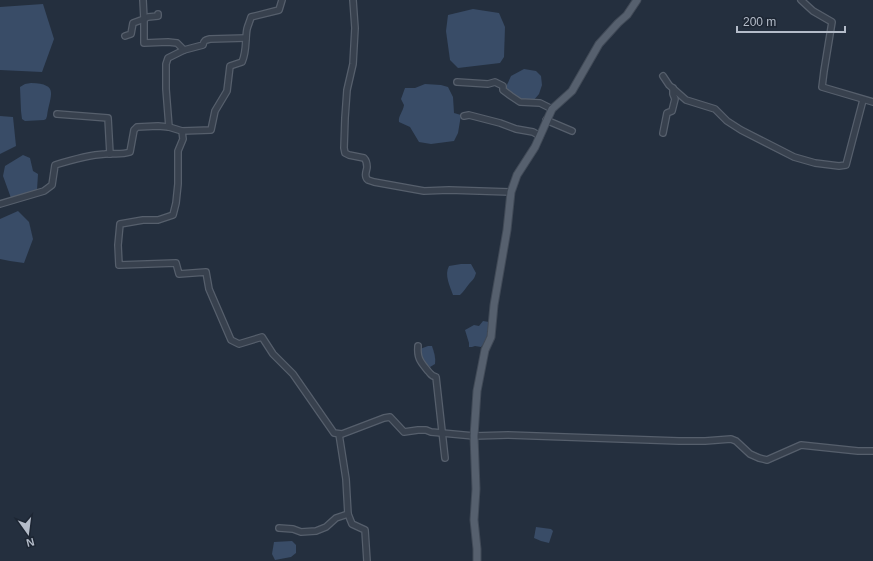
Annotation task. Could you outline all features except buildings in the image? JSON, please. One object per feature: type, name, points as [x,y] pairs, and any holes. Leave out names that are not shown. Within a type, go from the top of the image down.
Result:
[{"type":"main road","points":[[477,561],[474,520],[476,489],[474,436],[477,391],[485,350],[491,337],[494,306],[507,230],[511,192],[517,176],[535,147],[552,109],[572,91],[599,44],[627,15],[637,0]]},
{"type":"street","points":[[143,0],[144,43],[177,43],[184,50]]},
{"type":"street","points":[[0,204],[44,190],[52,185],[55,164],[105,154],[123,154],[130,152],[134,130],[138,127],[169,127],[182,131],[211,130],[215,111],[227,91],[230,66],[242,62],[244,58],[247,29],[251,17],[279,10],[282,0]]},
{"type":"street","points":[[353,0],[355,28],[353,64],[347,90],[345,153],[364,158],[366,160],[367,167],[365,172],[366,177],[368,180],[374,182],[424,191],[456,190],[511,192]]},
{"type":"street","points":[[801,0],[813,11],[832,22],[822,87],[873,102]]},
{"type":"street","points":[[125,36],[131,34],[133,22],[148,17],[158,16],[158,14]]},
{"type":"street","points":[[169,127],[166,96],[166,64],[168,58],[184,50],[203,45],[205,40],[246,38]]},
{"type":"street","points":[[663,76],[669,85],[686,100],[715,109],[727,121],[741,130],[794,157],[839,166],[846,165],[863,100]]},
{"type":"street","points":[[457,82],[488,84],[495,82],[503,86],[503,90],[520,102],[540,103],[552,109]]},
{"type":"street","points":[[662,133],[667,113],[672,111],[676,99],[673,94],[673,88]]},
{"type":"street","points":[[57,114],[108,118],[110,154]]},
{"type":"street","points":[[464,116],[500,123],[516,129],[533,132],[540,136]]},
{"type":"street","points":[[546,120],[572,131]]},
{"type":"street","points":[[182,131],[183,139],[178,151],[178,184],[173,215],[158,220],[143,220],[120,224],[118,245],[119,265],[176,263],[179,274],[206,272],[209,289],[231,340],[239,344],[262,337],[273,354],[293,374],[334,433],[342,434],[390,417],[404,432],[426,430],[431,432],[474,436],[516,435],[679,441],[731,439],[736,441],[750,454],[767,460],[801,445],[858,451],[873,451]]},
{"type":"street","points":[[418,346],[421,364],[432,376],[436,377],[445,458]]},
{"type":"street","points":[[339,434],[346,478],[348,514],[352,524],[365,530],[367,561]]},
{"type":"street","points":[[279,528],[293,529],[301,532],[316,531],[326,527],[336,518],[348,514]]},
{"type":"water","points":[[43,4],[54,39],[42,72],[0,70],[0,7]]},
{"type":"water","points":[[473,9],[499,13],[505,27],[504,57],[500,63],[458,68],[450,60],[446,31],[448,15]]},
{"type":"water","points":[[524,69],[536,71],[541,76],[542,85],[539,94],[533,101],[524,101],[509,92],[506,87],[511,76]]},
{"type":"water","points":[[31,83],[40,84],[50,88],[51,97],[47,116],[44,120],[25,121],[22,119],[20,87]]},
{"type":"water","points":[[425,84],[448,87],[453,97],[454,113],[461,115],[458,133],[454,141],[431,144],[419,142],[410,127],[399,122],[404,105],[401,99],[405,88],[415,88]]},
{"type":"water","points":[[0,116],[13,117],[16,146],[0,154]]},
{"type":"water","points":[[23,155],[30,158],[33,171],[38,174],[37,190],[33,193],[11,198],[3,176],[5,166]]},
{"type":"water","points":[[18,211],[29,222],[33,239],[24,263],[0,259],[0,219]]},
{"type":"water","points":[[471,264],[476,273],[475,277],[460,295],[453,295],[448,280],[448,269],[449,266]]},
{"type":"water","points":[[483,321],[489,322],[485,341],[481,347],[469,347],[465,330],[474,325],[479,326]]},
{"type":"water","points":[[432,346],[435,360],[435,364],[430,367],[423,360],[420,349]]},
{"type":"water","points":[[536,527],[551,529],[553,531],[549,543],[534,538]]},
{"type":"water","points":[[292,541],[296,545],[296,553],[291,557],[275,560],[272,554],[274,542]]}]
